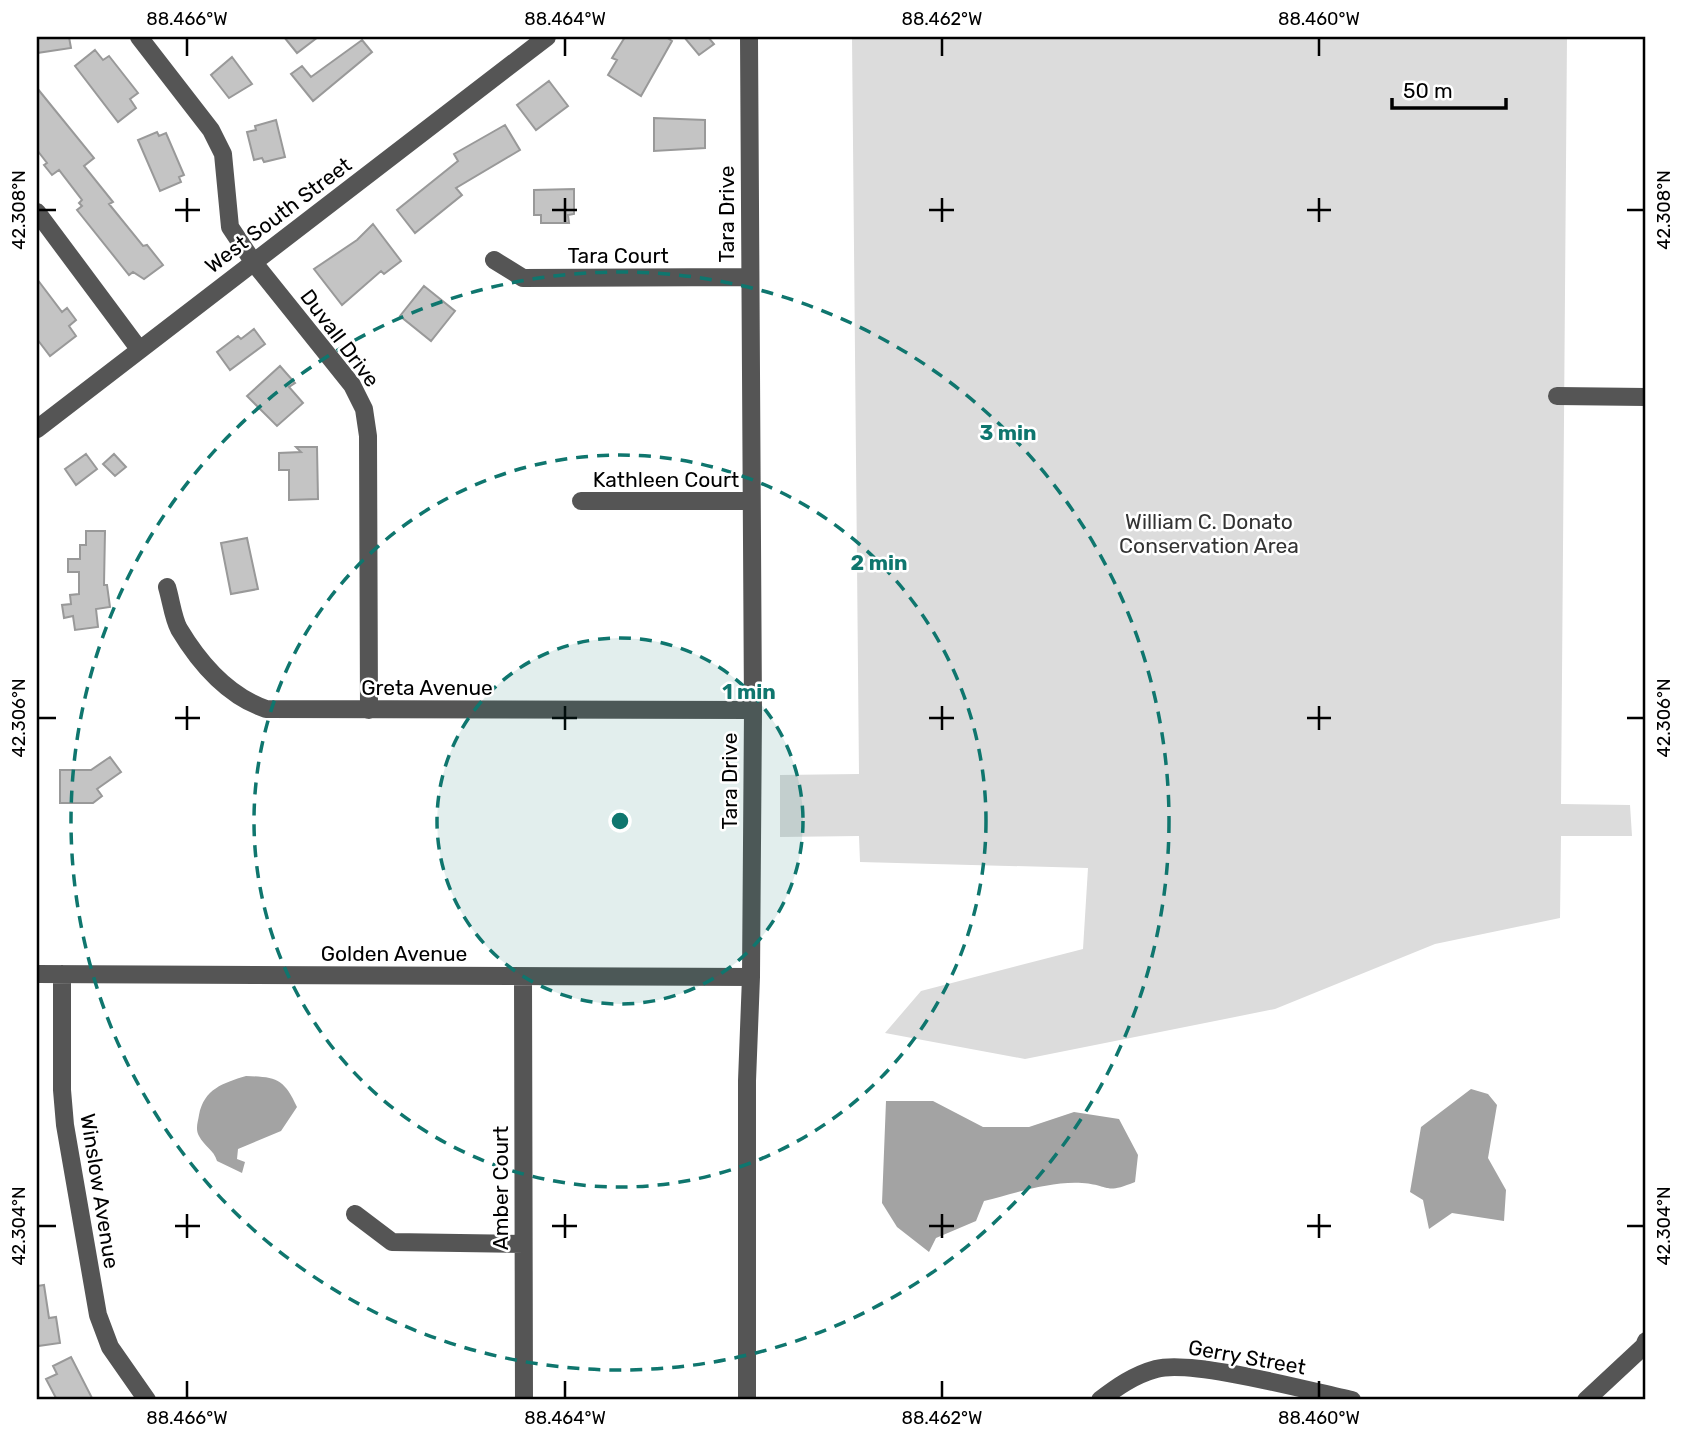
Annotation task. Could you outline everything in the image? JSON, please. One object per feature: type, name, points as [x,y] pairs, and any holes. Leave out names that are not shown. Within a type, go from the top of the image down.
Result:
[{"type":"street","name":"Duvall Drive","points":[[139,37],[211,130],[223,154],[229,227],[254,263],[352,385],[364,409],[368,436],[369,710]]},
{"type":"street","name":"West South Street","points":[[37,429],[547,37]]},
{"type":"street","name":"Tara Drive","points":[[747,1400],[747,1081],[751,977],[752,710],[749,37]]},
{"type":"street","points":[[37,212],[139,349]]},
{"type":"street","name":"Tara Court","points":[[494,260],[523,278],[748,277]]},
{"type":"street","points":[[1557,396],[1646,397]]},
{"type":"street","name":"Kathleen Court","points":[[581,502],[751,502]]},
{"type":"street","name":"Greta Avenue","points":[[167,587],[178,628],[223,686],[243,701],[267,709],[752,710]]},
{"type":"street","name":"Golden Avenue","points":[[37,974],[751,977]]},
{"type":"street","name":"Winslow Avenue","points":[[62,974],[62,1090],[65,1125],[98,1315],[110,1347],[147,1400]]},
{"type":"street","name":"Amber Court","points":[[523,976],[524,1400]]},
{"type":"street","points":[[355,1214],[392,1242],[523,1244]]},
{"type":"street","points":[[1586,1400],[1646,1341]]},
{"type":"street","name":"Gerry Street","points":[[1100,1400],[1124,1382],[1158,1368],[1194,1367],[1352,1400]]},
{"type":"green space","name":"William C. Donato Conservation Area","points":[[852,37],[1567,37],[1561,804],[1630,805],[1632,836],[1561,836],[1560,918],[1435,944],[1275,1009],[1025,1059],[885,1033],[921,991],[1083,949],[1088,868],[860,862],[859,836],[780,837],[780,775],[859,774]]},
{"type":"shaded area","points":[[246,1076],[278,1081],[288,1090],[297,1107],[281,1131],[238,1149],[237,1159],[245,1162],[242,1173],[217,1161],[201,1139],[197,1128],[202,1106],[210,1093],[222,1085]]},
{"type":"shaded area","points":[[1471,1089],[1488,1094],[1497,1105],[1488,1158],[1506,1190],[1504,1221],[1452,1213],[1429,1229],[1423,1200],[1410,1192],[1421,1127]]},
{"type":"shaded area","points":[[886,1101],[933,1101],[983,1127],[1029,1127],[1074,1112],[1119,1119],[1138,1155],[1135,1182],[1112,1189],[1082,1183],[1058,1184],[984,1201],[976,1221],[936,1238],[929,1252],[897,1227],[882,1203]]},
{"type":"building","points":[[37,37],[69,37],[71,48],[37,53]]},
{"type":"building","points":[[284,37],[318,37],[297,53]]},
{"type":"building","points":[[625,37],[666,37],[672,41],[641,96],[608,75],[617,60],[612,58]]},
{"type":"building","points":[[684,37],[708,37],[714,44],[699,55]]},
{"type":"building","points":[[362,40],[372,52],[313,101],[291,74],[302,66],[311,77]]},
{"type":"building","points":[[95,50],[103,60],[109,56],[138,93],[130,99],[136,108],[118,122],[75,66]]},
{"type":"building","points":[[232,57],[252,84],[229,98],[211,75]]},
{"type":"building","points":[[549,81],[568,106],[536,130],[517,105]]},
{"type":"building","points":[[37,88],[94,158],[84,166],[113,202],[109,204],[143,246],[147,245],[163,265],[144,279],[133,272],[129,275],[77,210],[82,206],[79,203],[82,200],[59,170],[52,175],[44,165],[47,163],[37,150]]},
{"type":"building","points":[[654,118],[705,120],[705,148],[654,151]]},
{"type":"building","points":[[276,120],[285,157],[264,162],[262,158],[254,160],[247,132],[256,130],[255,126]]},
{"type":"building","points":[[505,125],[520,150],[456,188],[462,195],[415,233],[397,210],[458,161],[454,154]]},
{"type":"building","points":[[157,132],[159,136],[166,133],[184,175],[179,177],[181,182],[160,191],[138,140]]},
{"type":"building","points":[[574,189],[574,214],[568,215],[569,223],[541,223],[541,215],[534,215],[534,190]]},
{"type":"building","points":[[373,224],[401,261],[384,274],[381,271],[342,305],[314,269],[357,240]]},
{"type":"building","points":[[37,279],[62,312],[67,308],[76,320],[69,326],[76,336],[50,356],[37,339]]},
{"type":"building","points":[[424,286],[455,311],[431,341],[400,316]]},
{"type":"building","points":[[254,329],[265,344],[230,370],[217,352],[238,336],[241,339]]},
{"type":"building","points":[[280,366],[295,383],[289,387],[303,403],[277,426],[247,396]]},
{"type":"building","points":[[296,447],[317,447],[318,499],[289,500],[289,470],[279,470],[279,453],[301,452]]},
{"type":"building","points":[[86,454],[97,469],[76,485],[65,469]]},
{"type":"building","points":[[114,454],[126,467],[115,476],[103,464]]},
{"type":"building","points":[[86,531],[105,531],[104,585],[107,585],[110,607],[96,609],[98,627],[75,630],[73,616],[64,618],[62,605],[71,604],[70,595],[79,594],[79,572],[68,572],[68,559],[80,559],[80,545],[86,545]]},
{"type":"building","points":[[247,538],[258,589],[231,594],[221,543]]},
{"type":"building","points":[[110,757],[121,772],[97,789],[102,796],[93,803],[60,803],[60,770],[91,770]]},
{"type":"building","points":[[44,1285],[49,1318],[56,1317],[60,1343],[38,1346],[37,1286]]},
{"type":"building","points":[[71,1357],[93,1400],[57,1400],[46,1379],[57,1374],[53,1366]]}]
